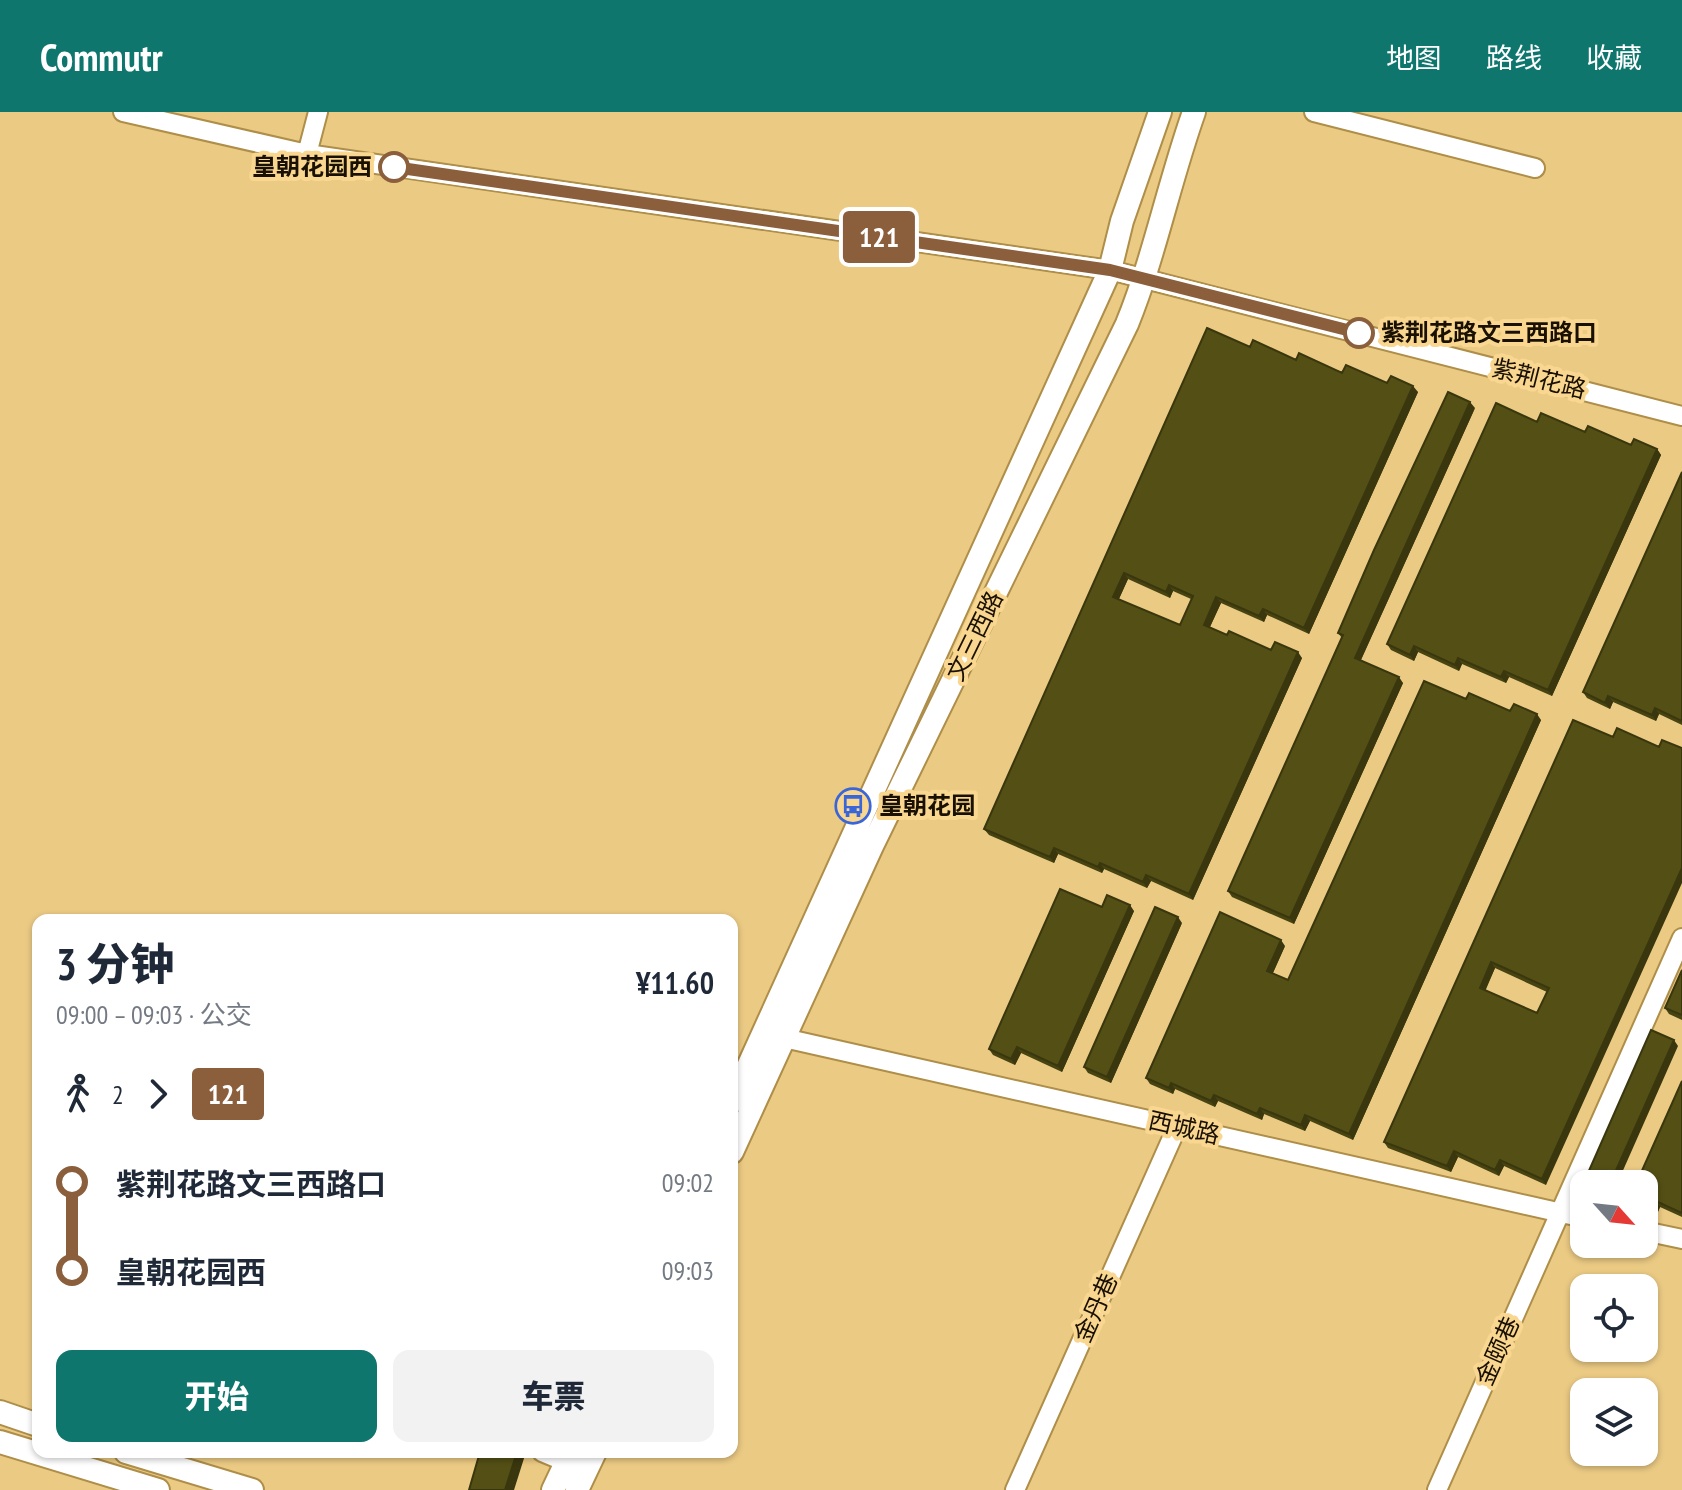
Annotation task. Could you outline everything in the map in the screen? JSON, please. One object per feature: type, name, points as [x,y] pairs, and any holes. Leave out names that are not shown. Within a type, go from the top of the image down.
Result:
[{"type":"main road","name":"文三西路","points":[[738,1089],[1110,270],[1122,221],[1160,112]]},
{"type":"main road","name":"文三西路","points":[[738,1139],[872,846],[1127,324],[1146,277],[1173,172],[1194,112]]},
{"type":"main road","points":[[0,1412],[32,1423]]},
{"type":"main road","points":[[0,1442],[32,1452]]},
{"type":"main road","points":[[53,1458],[158,1490]]},
{"type":"main road","points":[[146,1458],[252,1490]]},
{"type":"main road","points":[[553,1490],[568,1458]]},
{"type":"main road","points":[[577,1490],[592,1458]]},
{"type":"street","name":"紫荆花路","points":[[123,112],[307,154],[1146,277],[1682,416]]},
{"type":"street","points":[[307,154],[318,112]]},
{"type":"street","points":[[1314,112],[1535,168]]},
{"type":"street","name":"金颐巷","points":[[1437,1490],[1682,938]]},
{"type":"street","name":"西城路","points":[[784,1038],[1570,1215]]},
{"type":"street","name":"金丹巷","points":[[1015,1490],[1177,1127]]},
{"type":"street","points":[[1658,1234],[1682,1239]]},
{"type":"building","points":[[1207,328],[1250,347],[1253,340],[1296,360],[1299,353],[1342,373],[1346,365],[1387,383],[1391,376],[1413,386],[1304,628],[1263,609],[1259,616],[1216,597],[1204,625],[1227,635],[1229,631],[1271,650],[1275,642],[1298,652],[1189,894],[1146,875],[1143,882],[1100,863],[1098,867],[1054,848],[1050,857],[984,829]],"holes":[[[1124,573],[1166,592],[1169,585],[1193,596],[1180,625],[1113,597]]]},
{"type":"building","points":[[1448,392],[1470,402],[1355,658],[1399,677],[1290,918],[1228,891],[1343,635],[1338,633],[1374,550]]},
{"type":"building","points":[[1496,403],[1537,422],[1541,413],[1585,432],[1588,426],[1631,445],[1634,439],[1657,449],[1548,690],[1504,671],[1501,677],[1458,658],[1455,665],[1414,646],[1410,655],[1387,644]]},
{"type":"building","points":[[1682,472],[1682,721],[1655,708],[1652,715],[1608,696],[1605,703],[1583,692]]},
{"type":"building","points":[[1424,681],[1466,699],[1469,693],[1510,711],[1514,704],[1537,714],[1349,1134],[1305,1115],[1301,1125],[1260,1108],[1257,1114],[1214,1095],[1211,1101],[1171,1083],[1169,1088],[1146,1078],[1220,912],[1281,940],[1267,971],[1288,980]]},
{"type":"building","points":[[1573,720],[1613,737],[1617,728],[1659,747],[1662,740],[1682,748],[1682,868],[1542,1179],[1500,1160],[1495,1170],[1454,1151],[1447,1166],[1384,1142]],"holes":[[[1491,962],[1549,988],[1537,1013],[1480,988]]]},
{"type":"building","points":[[1060,889],[1102,907],[1107,895],[1130,905],[1058,1066],[1017,1047],[1011,1059],[989,1049]]},
{"type":"building","points":[[1155,907],[1178,917],[1107,1077],[1084,1067]]},
{"type":"building","points":[[1682,970],[1682,1015],[1665,1008]]},
{"type":"building","points":[[1651,1030],[1674,1040],[1616,1170],[1589,1170]]},
{"type":"building","points":[[1682,1081],[1682,1213],[1658,1202],[1658,1170],[1642,1170]]},
{"type":"building","points":[[478,1458],[515,1458],[505,1490],[469,1490]]},
{"type":"bus line","name":"121","points":[[394,167],[1110,270],[1359,333]]},
{"type":"place","name":"皇朝花园西","points":[[394,167]]},
{"type":"place","name":"紫荆花路文三西路口","points":[[1359,333]]},
{"type":"place","name":"皇朝花园","points":[[853,806]]}]
